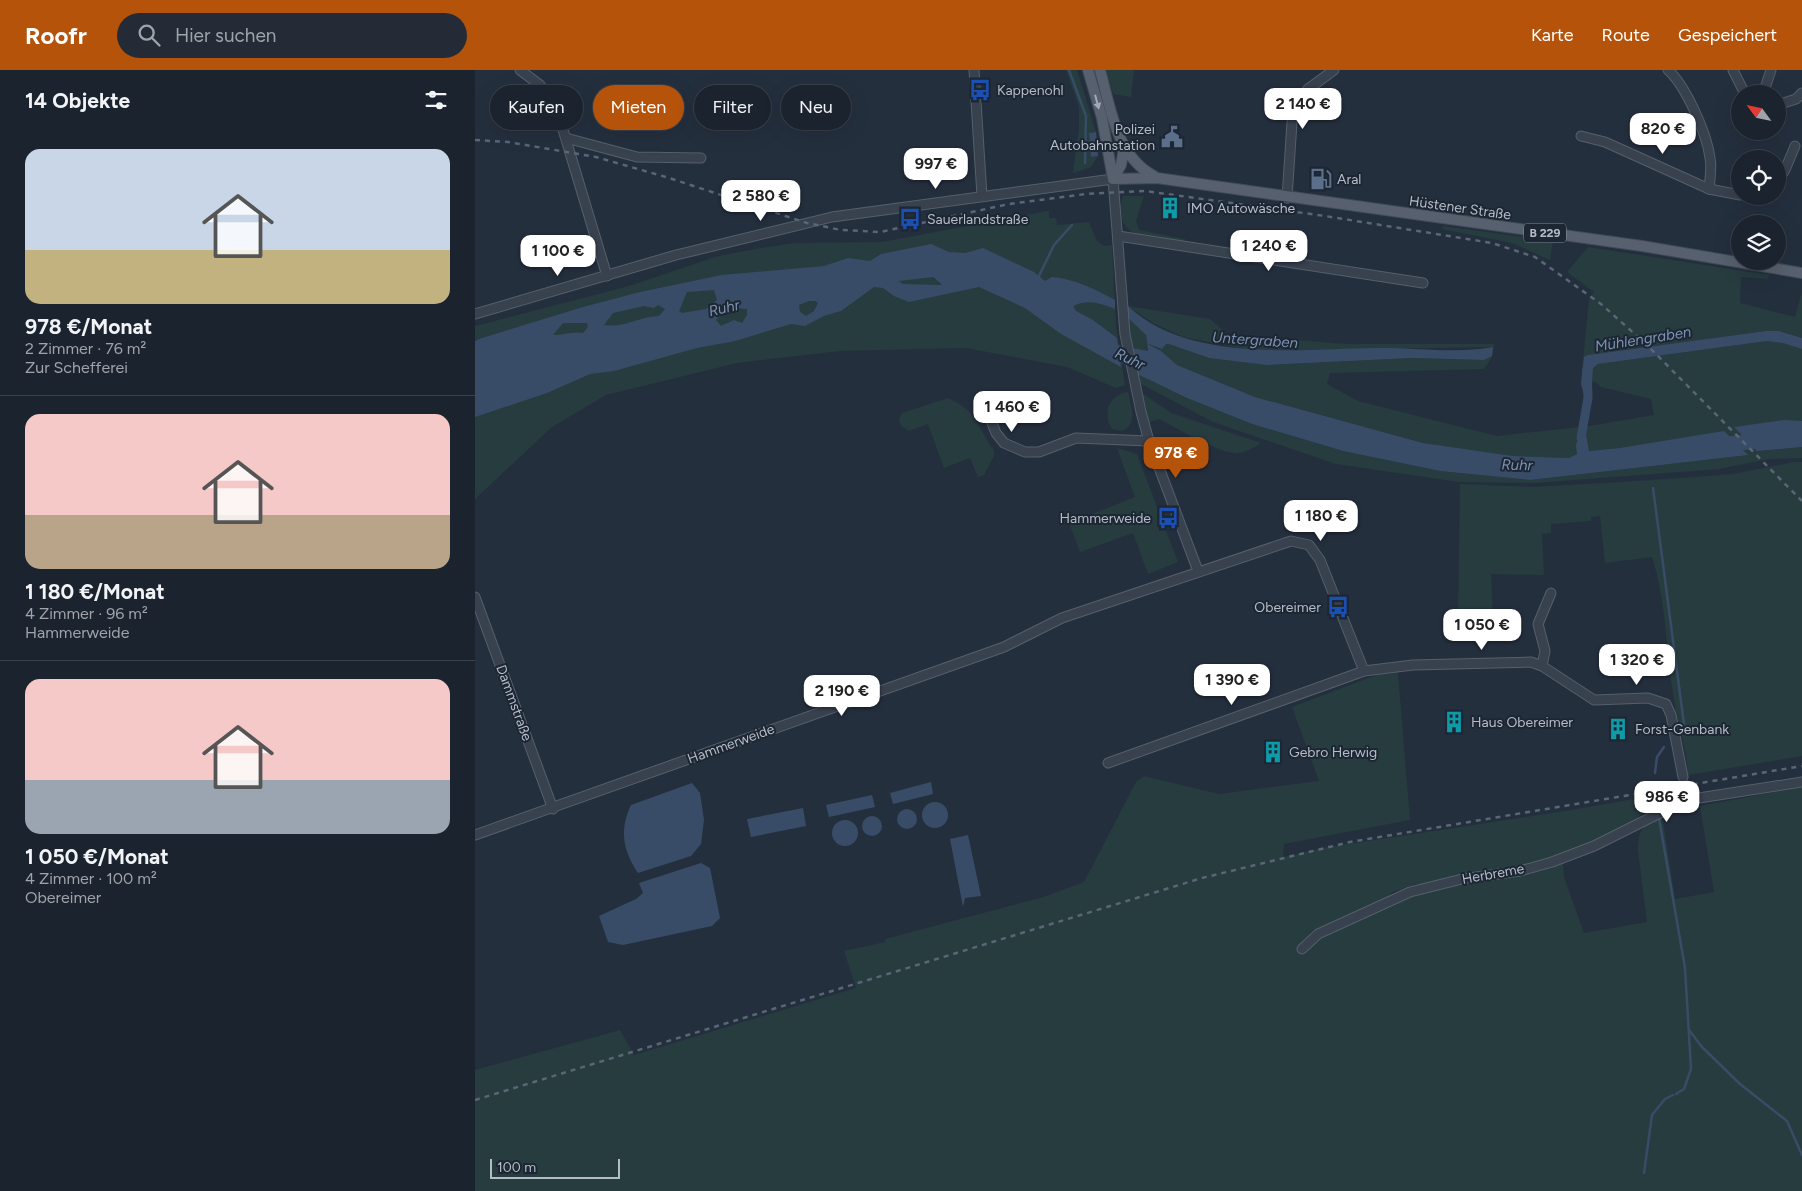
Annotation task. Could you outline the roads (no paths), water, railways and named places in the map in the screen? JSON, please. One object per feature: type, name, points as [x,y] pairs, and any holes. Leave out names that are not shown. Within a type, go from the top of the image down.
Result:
[{"type":"main road","points":[[1089,70],[1102,118],[1113,179]]},
{"type":"main road","name":"B 229","points":[[1100,70],[1124,149],[1137,166],[1157,178]]},
{"type":"main road","points":[[1113,179],[1121,165],[1124,149]]},
{"type":"main road","name":"Hüstener Straße","points":[[1113,179],[1157,178],[1287,198],[1642,246],[1802,273]]},
{"type":"street","points":[[520,70],[534,79],[547,93],[559,114],[607,276]]},
{"type":"street","points":[[974,70],[982,196]]},
{"type":"street","points":[[1287,198],[1293,107],[1308,89],[1334,70]]},
{"type":"street","points":[[1668,70],[1679,79],[1687,94],[1710,156],[1709,189]]},
{"type":"street","points":[[1733,70],[1740,85]]},
{"type":"street","points":[[1766,85],[1771,70]]},
{"type":"street","points":[[1786,102],[1796,98],[1802,93]]},
{"type":"street","points":[[1581,136],[1605,142],[1709,189],[1731,193]]},
{"type":"street","points":[[565,138],[637,157],[701,158]]},
{"type":"street","points":[[1786,168],[1795,146]]},
{"type":"street","points":[[475,314],[676,255],[832,217],[1113,179],[1125,334],[1141,412],[1149,441],[1198,571]]},
{"type":"street","points":[[1118,236],[1423,283]]},
{"type":"street","points":[[987,411],[996,434],[1004,443],[1025,452],[1039,452],[1075,438],[1149,441]]},
{"type":"street","name":"Hammerweide","points":[[475,835],[1004,647],[1062,618],[1198,571],[1291,542],[1309,545],[1320,560],[1364,671]]},
{"type":"street","points":[[1542,666],[1545,651],[1538,624],[1551,593]]},
{"type":"street","name":"Dammstraße","points":[[475,597],[553,808]]},
{"type":"street","points":[[1108,763],[1364,671],[1413,664],[1531,662],[1542,666],[1594,700],[1648,698],[1666,704],[1671,714],[1683,777]]},
{"type":"street","name":"Herbreme","points":[[1302,949],[1318,934],[1410,892],[1462,879],[1520,871],[1552,862],[1594,846],[1685,796],[1802,782]]},
{"type":"water","points":[[1096,132],[1098,156],[1091,157],[1089,133]]},
{"type":"water","points":[[931,244],[949,252],[965,253],[983,248],[1034,272],[1045,281],[1052,277],[1060,278],[1092,288],[1115,300],[1115,309],[1094,303],[1073,306],[1076,311],[1093,320],[1117,338],[1121,367],[1061,334],[1025,308],[979,287],[909,302],[894,296],[883,288],[874,287],[841,311],[824,316],[805,326],[791,324],[735,341],[697,348],[614,371],[590,374],[547,393],[475,417],[475,341],[482,338],[583,307],[640,292],[722,275],[824,266],[848,258],[870,261],[881,254]],"holes":[[[907,265],[924,268],[942,285],[903,284],[882,270]],[[714,290],[717,300],[706,309],[682,313],[679,311],[687,292]],[[809,301],[818,303],[814,311],[806,316],[800,312],[799,305]],[[658,305],[665,309],[659,316],[619,325],[604,325],[613,313],[644,306],[654,308]],[[735,308],[747,309],[747,315],[742,323],[734,320],[721,326],[716,320],[721,314],[734,312]],[[563,323],[587,323],[588,327],[583,333],[575,332],[553,335]]]},
{"type":"water","points":[[1128,306],[1152,324],[1181,337],[1212,345],[1279,350],[1389,348],[1464,350],[1493,347],[1492,356],[1484,360],[1412,358],[1266,365],[1209,358],[1169,344],[1166,344],[1162,349],[1147,343],[1146,335],[1127,317]]},
{"type":"water","points":[[1766,331],[1779,331],[1802,338],[1802,349],[1783,343],[1767,341],[1598,364],[1593,368],[1591,395],[1584,395],[1581,384],[1584,357],[1588,355]]},
{"type":"water","points":[[1147,344],[1161,351],[1177,365],[1255,397],[1423,443],[1513,456],[1569,458],[1577,454],[1576,445],[1582,427],[1585,427],[1589,451],[1620,448],[1724,431],[1748,455],[1530,480],[1440,471],[1343,451],[1252,424],[1187,398],[1135,373],[1132,348],[1148,351]]},
{"type":"water","points":[[1784,420],[1802,421],[1802,447],[1757,451],[1734,427]]},
{"type":"water","points":[[931,782],[933,794],[893,804],[890,793]]},
{"type":"water","points":[[692,783],[700,793],[704,820],[701,844],[691,856],[638,873],[629,857],[624,840],[625,823],[631,805]]},
{"type":"water","points":[[872,795],[875,807],[829,817],[826,805]]},
{"type":"water","points":[[935,802],[944,806],[948,815],[944,824],[935,828],[926,824],[922,815],[926,806]]},
{"type":"water","points":[[803,808],[806,826],[751,837],[747,819]]},
{"type":"water","points":[[907,809],[914,812],[917,819],[914,826],[907,829],[900,826],[897,819],[900,812]]},
{"type":"water","points":[[872,816],[879,819],[882,826],[879,833],[872,836],[865,833],[862,826],[865,819]]},
{"type":"water","points":[[845,820],[854,824],[858,833],[854,842],[845,846],[836,842],[832,833],[836,824]]},
{"type":"water","points":[[968,835],[981,896],[965,898],[963,907],[950,839]]},
{"type":"water","points":[[701,863],[710,868],[720,918],[712,926],[623,945],[608,942],[599,916],[636,899],[643,893],[639,883]]},
{"type":"waterway","points":[[1069,70],[1086,116],[1085,163]]},
{"type":"waterway","points":[[1038,278],[1054,245],[1072,225]]},
{"type":"waterway","name":"Ruhr","points":[[868,277],[937,269],[945,271]]},
{"type":"waterway","name":"Ruhr","points":[[1102,345],[1144,366]]},
{"type":"waterway","name":"Mühlengraben","points":[[1581,438],[1588,398],[1587,369]]},
{"type":"waterway","name":"Ruhr","points":[[1716,445],[1802,437]]},
{"type":"waterway","points":[[1653,488],[1685,732]]},
{"type":"waterway","points":[[1655,773],[1657,757],[1664,747]]},
{"type":"waterway","points":[[1659,818],[1685,968],[1691,1069],[1684,1089],[1676,1094]]},
{"type":"waterway","points":[[1689,1030],[1702,1047],[1740,1084],[1787,1121],[1802,1155]]},
{"type":"waterway","points":[[1644,1173],[1652,1115],[1665,1099],[1673,1095]]},
{"type":"tunnel","points":[[1683,777],[1685,792]]},
{"type":"railway","points":[[475,140],[508,142],[596,157],[666,177],[807,223],[841,230],[880,232],[1009,204],[1086,194],[1145,191],[1325,216],[1492,243],[1535,257],[1601,304],[1646,344],[1802,501]]},
{"type":"railway","points":[[475,1100],[1202,878],[1350,842],[1802,766]]},
{"type":"place","name":"Kappenohl","points":[[980,90]]},
{"type":"place","name":"Polizei Autobahnstation","points":[[1172,137]]},
{"type":"place","name":"Aral","points":[[1321,179]]},
{"type":"place","name":"IMO Autowäsche","points":[[1170,208]]},
{"type":"place","name":"Sauerlandstraße","points":[[910,219]]},
{"type":"place","name":"Hammerweide","points":[[1168,518]]},
{"type":"place","name":"Obereimer","points":[[1338,607]]},
{"type":"place","name":"Haus Obereimer","points":[[1454,722]]},
{"type":"place","name":"Forst-Genbank","points":[[1618,729]]},
{"type":"place","name":"Gebro Herwig","points":[[1273,752]]},
{"type":"water label","name":"Untergraben","points":[[1255,340]]}]
